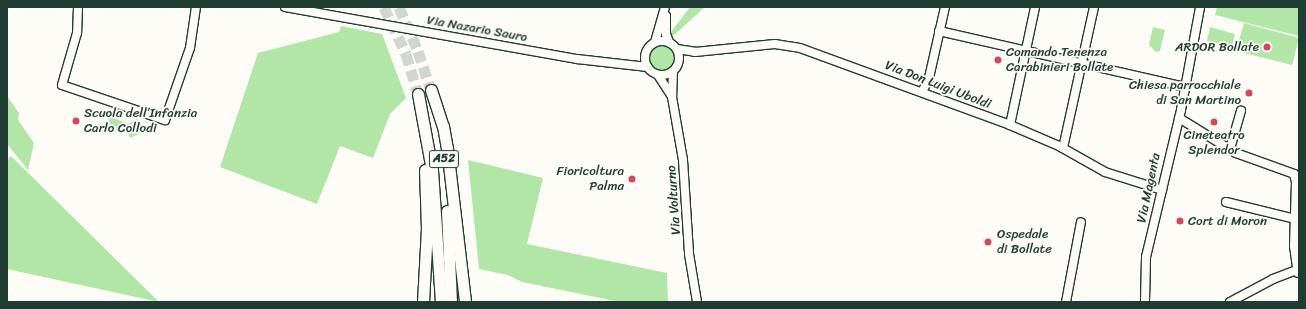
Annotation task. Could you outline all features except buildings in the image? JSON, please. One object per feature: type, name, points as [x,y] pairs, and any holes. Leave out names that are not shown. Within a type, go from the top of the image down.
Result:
[{"type":"highway","name":"A52","points":[[451,302],[445,168],[431,90],[441,119],[447,148],[465,302]]},
{"type":"highway","name":"A52","points":[[423,302],[427,203],[418,94],[433,177],[441,302]]},
{"type":"street","points":[[78,7],[77,33],[62,85],[165,120],[190,48],[196,7]]},
{"type":"street","name":"Via Nazario Sauro","points":[[285,7],[583,60],[648,67]]},
{"type":"street","points":[[665,7],[666,34],[669,42],[677,49],[679,63],[673,71],[658,75],[648,67],[645,54],[655,42],[665,7]]},
{"type":"street","points":[[922,92],[928,80],[945,7]]},
{"type":"street","points":[[1010,125],[1035,7]]},
{"type":"street","points":[[1063,148],[1094,7]]},
{"type":"street","name":"Via Magenta","points":[[1145,302],[1146,257],[1179,118],[1200,7]]},
{"type":"street","points":[[940,31],[1186,84]]},
{"type":"street","points":[[655,42],[669,42]]},
{"type":"street","name":"Via Don Luigi Uboldi","points":[[677,49],[695,52],[750,45],[794,47],[1010,125],[1063,148],[1105,172],[1162,190]]},
{"type":"street","name":"Via Don Luigi Uboldi","points":[[679,63],[695,52]]},
{"type":"street","name":"Via Nazario Sauro","points":[[619,63],[645,54]]},
{"type":"street","name":"Via Volturno","points":[[673,71],[672,97],[683,160],[689,254],[697,302]]},
{"type":"street","name":"Via Volturno","points":[[658,75],[672,97]]},
{"type":"street","points":[[1230,149],[1241,111]]},
{"type":"street","points":[[1179,118],[1230,149],[1296,174],[1294,246],[1297,272],[1230,302]]},
{"type":"street","points":[[1226,202],[1295,219]]},
{"type":"street","points":[[1066,302],[1081,222]]},
{"type":"green space","points":[[690,7],[705,7],[673,36],[671,32]]},
{"type":"green space","name":"ARDOR Bollate","points":[[1217,7],[1299,7],[1299,36],[1215,15]]},
{"type":"green space","name":"ARDOR Bollate","points":[[1244,23],[1299,38],[1292,65],[1236,51]]},
{"type":"green space","points":[[341,26],[382,34],[406,98],[390,114],[373,158],[340,146],[317,204],[220,167],[258,53],[339,32]]},
{"type":"green space","points":[[1153,27],[1165,30],[1160,51],[1156,52],[1149,45]]},
{"type":"green space","points":[[1210,27],[1235,34],[1232,47],[1207,41]]},
{"type":"green space","points":[[663,44],[672,48],[676,57],[672,66],[663,70],[654,66],[650,57],[654,48]]},
{"type":"green space","points":[[7,96],[19,113],[18,120],[34,143],[28,170],[7,144]]},
{"type":"green space","points":[[111,117],[128,124],[137,119],[141,124],[139,134],[130,138],[127,127],[122,126],[120,132],[104,127]]},
{"type":"green space","points":[[11,156],[159,302],[7,269],[7,161]]},
{"type":"green space","points":[[468,160],[543,178],[527,244],[667,273],[668,302],[620,302],[522,282],[508,275],[479,269]]},
{"type":"tunnel","points":[[384,7],[406,54],[418,94]]},
{"type":"tunnel","points":[[399,7],[418,51],[431,90]]},
{"type":"place","name":"ARDOR Bollate","points":[[1267,47]]},
{"type":"place","name":"Comando Tenenza Carabinieri Bollate","points":[[998,60]]},
{"type":"place","name":"Chiesa parrocchiale di San Martino","points":[[1249,93]]},
{"type":"place","name":"Scuola dell’Infanzia Carlo Collodi","points":[[76,121]]},
{"type":"place","name":"Cineteatro Splendor","points":[[1214,122]]},
{"type":"place","name":"Fioricoltura Palma","points":[[632,179]]},
{"type":"place","name":"Cort di Moron","points":[[1180,221]]},
{"type":"place","name":"Ospedale di Bollate","points":[[988,242]]}]
